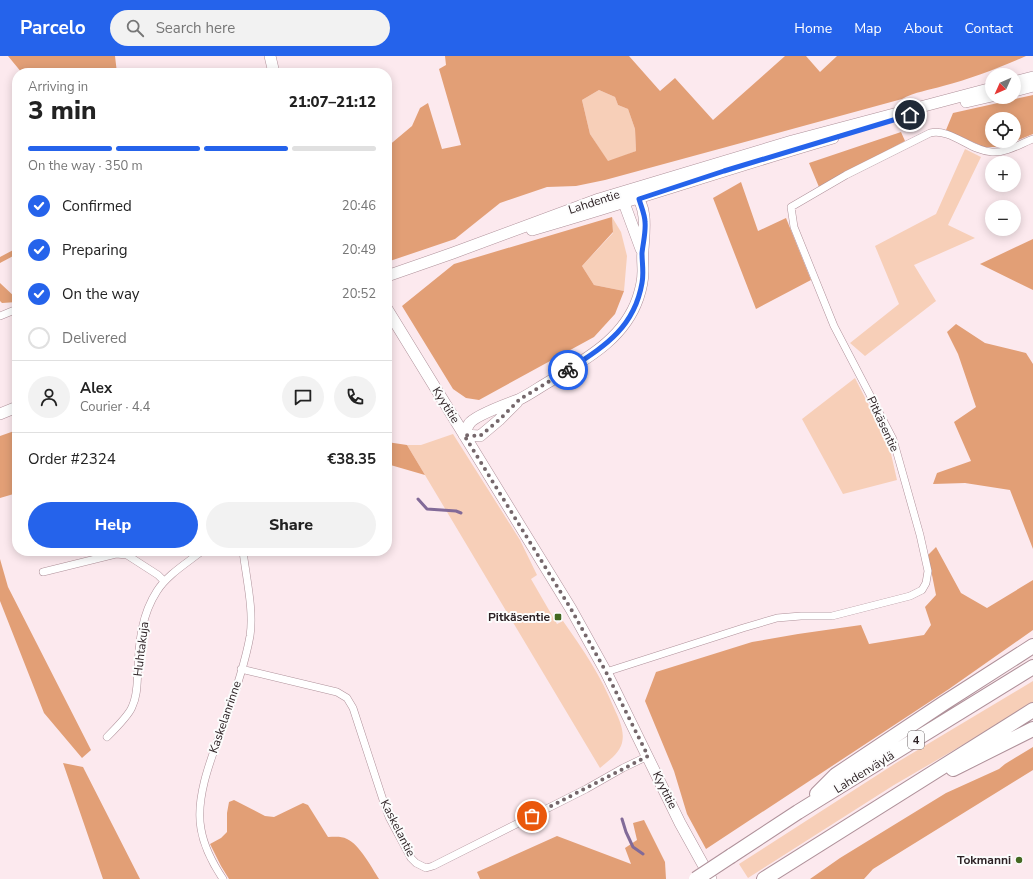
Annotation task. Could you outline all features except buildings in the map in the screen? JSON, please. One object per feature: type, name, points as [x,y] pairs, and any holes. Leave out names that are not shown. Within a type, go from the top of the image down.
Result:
[{"type":"highway","points":[[798,812],[836,775],[1033,646]]},
{"type":"highway","name":"Lahdenväylä","points":[[696,879],[798,812],[1033,668]]},
{"type":"highway","points":[[764,879],[1033,710]]},
{"type":"highway","points":[[902,792],[963,764],[1033,729]]},
{"type":"main road","points":[[270,56],[273,68]]},
{"type":"main road","points":[[1021,80],[1033,77]]},
{"type":"main road","points":[[1021,89],[1033,86]]},
{"type":"main road","name":"Lahdentie","points":[[392,274],[599,199],[792,141],[985,90]]},
{"type":"main road","name":"Lahdentie","points":[[453,253],[639,199],[724,171],[910,115],[985,98]]},
{"type":"main road","points":[[520,399],[480,436],[464,435],[469,423],[493,409],[520,399],[600,348],[624,327],[638,299],[643,271],[642,253],[645,222],[639,199],[630,190],[624,203],[642,253]]},
{"type":"main road","name":"Kyytitie","points":[[392,317],[571,609],[606,672],[680,823],[711,879]]},
{"type":"main road","points":[[0,414],[12,409]]},
{"type":"street","name":"Pitkäsentie","points":[[606,672],[777,618],[838,615],[910,596],[922,590],[926,583],[928,571],[920,535],[893,439],[834,326],[794,227],[791,207],[846,175],[930,133],[938,131],[978,149],[990,152],[1001,152],[1033,139]]},
{"type":"street","points":[[0,316],[12,311]]},
{"type":"street","points":[[43,572],[108,556]]},
{"type":"street","points":[[129,556],[158,575],[164,581]]},
{"type":"street","name":"Huhtakuja","points":[[107,737],[132,708],[136,697],[139,649],[143,623],[149,606],[164,581],[196,556]]},
{"type":"street","name":"Kaskelanrinne","points":[[222,879],[212,862],[204,842],[200,828],[200,813],[210,762],[231,704],[250,635],[243,556]]},
{"type":"street","name":"Kaskelantie","points":[[241,669],[337,692],[347,698],[353,708],[389,817],[411,858],[416,863],[426,868],[433,866],[586,790],[623,768],[648,756]]},
{"type":"shaded area","points":[[8,56],[115,56],[116,68],[18,68]]},
{"type":"shaded area","points":[[445,56],[629,56],[660,91],[675,78],[713,120],[785,56],[806,56],[820,72],[837,56],[1026,56],[996,68],[985,68],[985,72],[975,76],[917,93],[902,99],[605,180],[576,186],[547,187],[500,203],[455,239],[392,260],[392,143],[412,126],[420,108],[428,103],[442,149],[461,145],[439,69],[446,65]],"holes":[[[599,90],[615,97],[618,105],[628,109],[635,129],[636,151],[608,161],[590,134],[582,100]]]},
{"type":"shaded area","points":[[599,90],[615,97],[618,105],[628,109],[635,129],[636,151],[608,162],[590,134],[582,100]]},
{"type":"shaded area","points":[[1033,95],[1033,134],[1021,139],[1021,112],[985,112],[985,147],[946,130],[953,113],[993,104],[1021,104],[1021,98]]},
{"type":"shaded area","points":[[901,132],[905,141],[819,187],[809,163]]},
{"type":"shaded area","points":[[965,149],[981,157],[948,225],[975,238],[914,265],[936,301],[865,356],[850,343],[899,304],[875,246],[936,214]]},
{"type":"shaded area","points":[[741,182],[758,231],[786,218],[811,280],[756,309],[713,198]]},
{"type":"shaded area","points":[[612,217],[621,232],[627,256],[624,291],[594,285],[582,266],[613,233]]},
{"type":"shaded area","points":[[612,217],[613,232],[582,266],[594,285],[624,291],[615,314],[594,337],[479,400],[466,398],[453,389],[402,306],[454,264]]},
{"type":"shaded area","points":[[1033,239],[1033,290],[980,264]]},
{"type":"shaded area","points":[[12,251],[12,257],[0,263],[0,257]]},
{"type":"shaded area","points":[[0,283],[12,294],[12,302],[2,303],[0,301]]},
{"type":"shaded area","points":[[956,324],[985,343],[1026,353],[1033,364],[1033,549],[1010,490],[965,483],[933,484],[937,473],[971,461],[954,422],[976,407],[958,354],[947,332]]},
{"type":"shaded area","points":[[855,378],[889,445],[897,480],[843,494],[802,419]]},
{"type":"shaded area","points":[[12,432],[12,494],[0,498],[0,436]]},
{"type":"shaded area","points":[[453,434],[520,540],[537,575],[531,579],[557,624],[563,621],[585,653],[603,684],[618,716],[623,734],[621,747],[610,760],[600,768],[407,445],[421,445]]},
{"type":"shaded area","points":[[392,443],[407,445],[425,475],[392,465]]},
{"type":"shaded area","points":[[936,547],[961,593],[987,608],[1033,580],[1033,630],[949,689],[706,849],[687,814],[674,771],[645,701],[656,672],[752,642],[861,625],[869,644],[924,635],[931,625],[925,607],[936,595],[928,555]]},
{"type":"shaded area","points":[[0,559],[8,587],[91,750],[82,758],[44,713],[0,601]]},
{"type":"shaded area","points":[[1033,681],[1033,704],[894,785],[748,878],[739,864],[896,763]]},
{"type":"shaded area","points":[[1033,747],[1033,770],[873,869],[864,879],[810,879],[840,858],[946,793],[999,769]]},
{"type":"shaded area","points":[[63,763],[83,767],[140,879],[103,879]]},
{"type":"shaded area","points":[[234,800],[265,816],[274,817],[303,803],[308,805],[328,837],[342,837],[352,842],[365,857],[379,879],[229,879],[210,844],[221,838],[227,832],[227,813],[229,802]]},
{"type":"shaded area","points":[[644,820],[665,862],[666,879],[480,879],[477,872],[557,836],[631,864],[625,848],[637,840],[633,823]]},
{"type":"waterway","points":[[418,499],[427,509],[456,511],[461,513]]},
{"type":"waterway","points":[[622,819],[633,847],[643,854]]},
{"type":"way so far","points":[[532,816],[586,790],[623,768],[648,756],[606,672],[571,609],[464,435],[480,436],[520,399],[568,370]]},
{"type":"place","name":"Pitkäsentie","points":[[558,617]]},
{"type":"place","name":"Tokmanni","points":[[1019,860]]},
{"type":"route","points":[[568,370],[600,348],[624,327],[638,299],[642,283],[642,253],[645,222],[639,199],[724,171],[910,115]]}]
